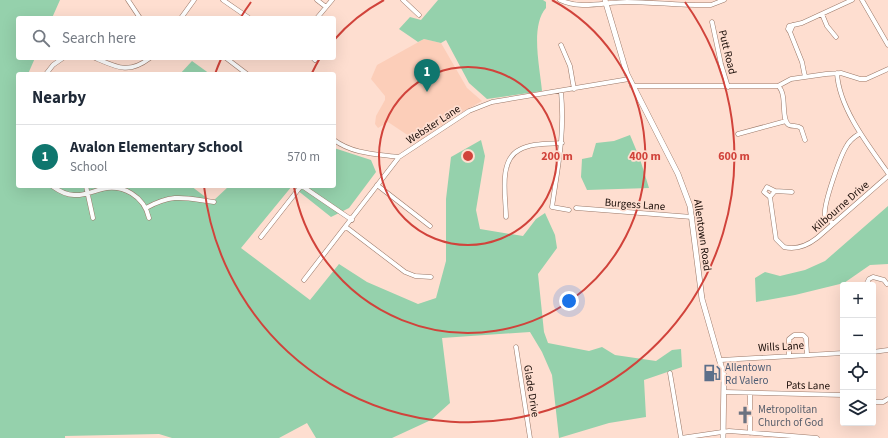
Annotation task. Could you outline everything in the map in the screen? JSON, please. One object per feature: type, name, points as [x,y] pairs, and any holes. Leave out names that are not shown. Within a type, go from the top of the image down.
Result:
[{"type":"main road","name":"Allentown Road","points":[[606,1],[619,52],[629,79],[686,192],[692,217],[702,300],[721,360],[725,392],[723,438]]},
{"type":"street","points":[[128,0],[139,16]]},
{"type":"street","points":[[182,16],[194,0]]},
{"type":"street","points":[[223,0],[246,16]]},
{"type":"street","points":[[317,0],[326,7]]},
{"type":"street","points":[[319,16],[332,0]]},
{"type":"street","points":[[403,0],[419,15]]},
{"type":"street","points":[[560,0],[578,5],[606,1],[711,5],[724,0]]},
{"type":"street","points":[[805,77],[802,62],[790,32],[794,25],[852,0]]},
{"type":"street","points":[[862,0],[888,45]]},
{"type":"street","points":[[822,14],[826,23],[836,37]]},
{"type":"street","name":"Putt Road","points":[[712,22],[721,64],[728,87]]},
{"type":"street","points":[[561,45],[570,66],[574,89]]},
{"type":"street","points":[[48,72],[53,65],[60,60]]},
{"type":"street","points":[[100,60],[113,66],[129,69],[147,60]]},
{"type":"street","points":[[229,60],[244,72]]},
{"type":"street","points":[[632,86],[778,86],[791,79],[837,73],[863,79],[873,77],[888,69]]},
{"type":"street","points":[[837,73],[839,84],[859,134],[888,174]]},
{"type":"street","name":"Webster Lane","points":[[304,280],[352,220],[399,157],[477,107],[492,102],[629,79]]},
{"type":"street","points":[[778,86],[782,92],[786,121],[790,126],[801,128],[805,140]]},
{"type":"street","points":[[561,91],[564,118],[559,171],[552,207],[569,210]]},
{"type":"street","points":[[738,134],[786,121]]},
{"type":"street","points":[[833,224],[825,215],[825,204],[845,148],[851,140],[859,134]]},
{"type":"street","points":[[336,141],[357,151],[399,157]]},
{"type":"street","points":[[506,217],[506,170],[511,157],[518,150],[528,147],[562,143]]},
{"type":"street","name":"Kilbourne Drive","points":[[792,192],[775,191],[768,186],[764,192],[770,197],[776,239],[784,247],[800,247],[811,243],[888,174]]},
{"type":"street","points":[[377,185],[430,226]]},
{"type":"street","points":[[56,188],[67,194],[76,196],[111,188]]},
{"type":"street","points":[[86,188],[94,218]]},
{"type":"street","points":[[121,188],[134,195],[146,208],[149,218]]},
{"type":"street","points":[[261,237],[299,188]]},
{"type":"street","points":[[304,188],[352,220]]},
{"type":"street","points":[[770,197],[775,191]]},
{"type":"street","points":[[146,208],[166,199],[175,197],[214,202]]},
{"type":"street","name":"Burgess Lane","points":[[576,208],[692,217]]},
{"type":"street","points":[[346,227],[405,272],[414,276],[431,276]]},
{"type":"street","points":[[868,282],[869,279],[873,277],[884,280],[887,284]]},
{"type":"street","points":[[789,355],[789,339],[797,334],[806,338],[807,354]]},
{"type":"street","name":"Glade Drive","points":[[516,347],[530,438]]},
{"type":"street","points":[[876,352],[888,350]]},
{"type":"street","name":"Wills Lane","points":[[721,360],[840,353]]},
{"type":"street","points":[[670,373],[681,438],[724,432],[817,438]]},
{"type":"street","name":"Pats Lane","points":[[725,392],[840,395]]},
{"type":"street","points":[[750,393],[750,433]]},
{"type":"street","points":[[876,402],[883,402],[888,399]]},
{"type":"shaded area","points":[[424,39],[441,43],[467,88],[482,101],[454,117],[418,142],[388,122],[378,128],[375,124],[376,116],[385,100],[385,96],[371,79],[377,65]]},
{"type":"green space","points":[[0,0],[60,0],[53,16],[16,16],[16,60],[34,60],[29,72],[16,72],[16,188],[194,188],[212,202],[227,188],[290,188],[241,248],[310,300],[339,264],[367,282],[418,304],[436,298],[446,261],[446,199],[451,157],[481,140],[485,156],[476,210],[480,229],[523,236],[536,219],[545,213],[555,235],[557,248],[538,274],[544,332],[548,343],[589,351],[602,347],[615,355],[656,361],[672,350],[681,349],[682,367],[644,380],[646,417],[609,423],[559,438],[552,375],[542,352],[530,332],[442,338],[450,403],[431,420],[392,438],[316,438],[307,423],[279,438],[172,438],[159,434],[65,436],[65,438],[0,438]]},
{"type":"green space","points":[[438,0],[543,0],[546,2],[546,8],[538,25],[537,36],[542,91],[487,99],[469,83],[446,40],[441,43],[424,39],[418,42],[399,29],[410,17],[421,20]]},
{"type":"green space","points":[[192,61],[207,72],[182,72]]},
{"type":"green space","points":[[630,135],[640,159],[649,188],[587,190],[581,177],[582,159],[592,157],[596,143],[614,141]]},
{"type":"green space","points":[[336,149],[371,160],[376,172],[349,208],[331,217],[295,188],[336,188]]},
{"type":"green space","points":[[888,206],[888,264],[870,265],[845,282],[840,282],[840,284],[795,295],[756,302],[755,278],[765,272],[780,276],[805,270],[825,261]]},
{"type":"place","name":"Avalon Elementary School","points":[[427,92]]},
{"type":"place","name":"Allentown Rd Valero","points":[[712,373]]},
{"type":"place","name":"Metropolitan Church of God","points":[[745,415]]}]
